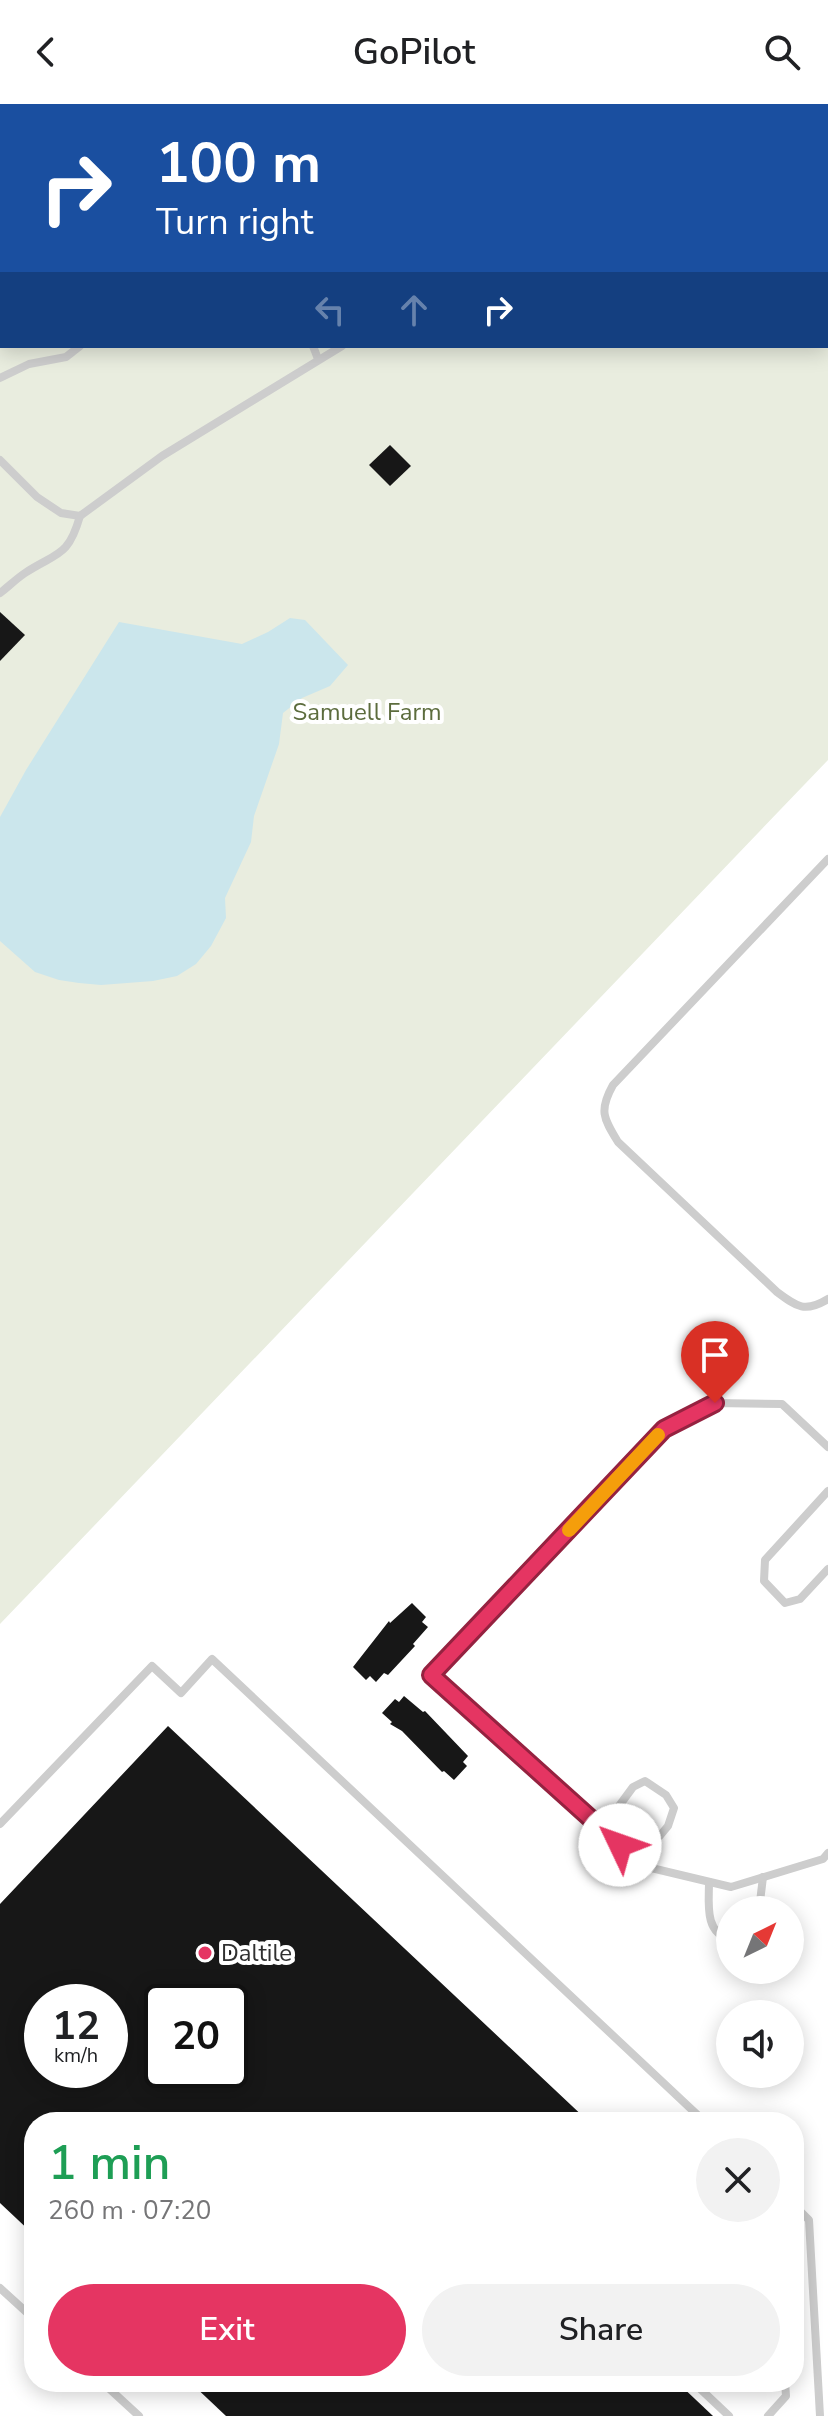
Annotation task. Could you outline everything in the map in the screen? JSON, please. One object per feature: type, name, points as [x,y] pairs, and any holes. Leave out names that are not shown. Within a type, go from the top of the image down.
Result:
[{"type":"lane","points":[[0,378],[29,364],[66,357],[77,348]]},
{"type":"lane","points":[[314,348],[318,359]]},
{"type":"lane","points":[[0,593],[27,572],[59,555],[74,538],[80,516],[162,456],[338,348]]},
{"type":"lane","points":[[0,461],[37,497],[61,513],[80,516]]},
{"type":"lane","points":[[828,859],[613,1085],[604,1102],[605,1121],[618,1142],[777,1292],[795,1306],[813,1308],[828,1299]]},
{"type":"lane","points":[[828,1447],[782,1404],[715,1403],[664,1429],[431,1675],[643,1866],[731,1887],[823,1859],[828,1853]]},
{"type":"lane","points":[[828,1491],[765,1560],[764,1581],[785,1603],[800,1599],[828,1569]]},
{"type":"lane","points":[[0,1824],[152,1666],[181,1693],[212,1659],[694,2112]]},
{"type":"lane","points":[[602,1829],[633,1787],[645,1781],[666,1795],[674,1808],[668,1826],[638,1862]]},
{"type":"lane","points":[[761,1896],[763,1877]]},
{"type":"lane","points":[[709,1882],[711,1924],[716,1930]]},
{"type":"lane","points":[[804,2215],[809,2220],[820,2416]]},
{"type":"lane","points":[[0,2288],[24,2310]]},
{"type":"lane","points":[[113,2392],[139,2416]]},
{"type":"lane","points":[[704,2392],[729,2416]]},
{"type":"lane","points":[[768,2416],[786,2396],[786,2392]]},
{"type":"green space","name":"Samuell Farm","points":[[0,348],[828,348],[828,760],[0,1624]]},
{"type":"water","points":[[290,618],[305,620],[348,665],[330,686],[302,698],[283,713],[279,744],[254,816],[251,842],[225,898],[226,918],[211,946],[196,964],[177,976],[153,981],[101,985],[59,980],[35,972],[0,941],[0,817],[119,622],[242,644]]},
{"type":"building","points":[[390,445],[411,466],[390,486],[369,465]]},
{"type":"building","points":[[0,612],[25,635],[0,661]]},
{"type":"building","points":[[412,1603],[426,1617],[422,1622],[428,1627],[388,1675],[384,1673],[376,1682],[370,1676],[366,1680],[353,1667],[389,1621]]},
{"type":"building","points":[[404,1696],[425,1711],[468,1756],[463,1762],[467,1766],[454,1780],[442,1772],[402,1731],[390,1724],[392,1722],[382,1713],[395,1699],[399,1702]]},
{"type":"building","name":"Daltile","points":[[168,1726],[578,2112],[24,2112],[24,2226],[0,2203],[0,1904]]},
{"type":"building","points":[[201,2392],[688,2392],[713,2416],[226,2416]]},
{"type":"slow traffic","points":[[569,1530],[658,1435]]},
{"type":"place","name":"Daltile","points":[[205,1953]]},
{"type":"route","points":[[620,1845],[431,1675],[664,1429],[715,1403]]}]
